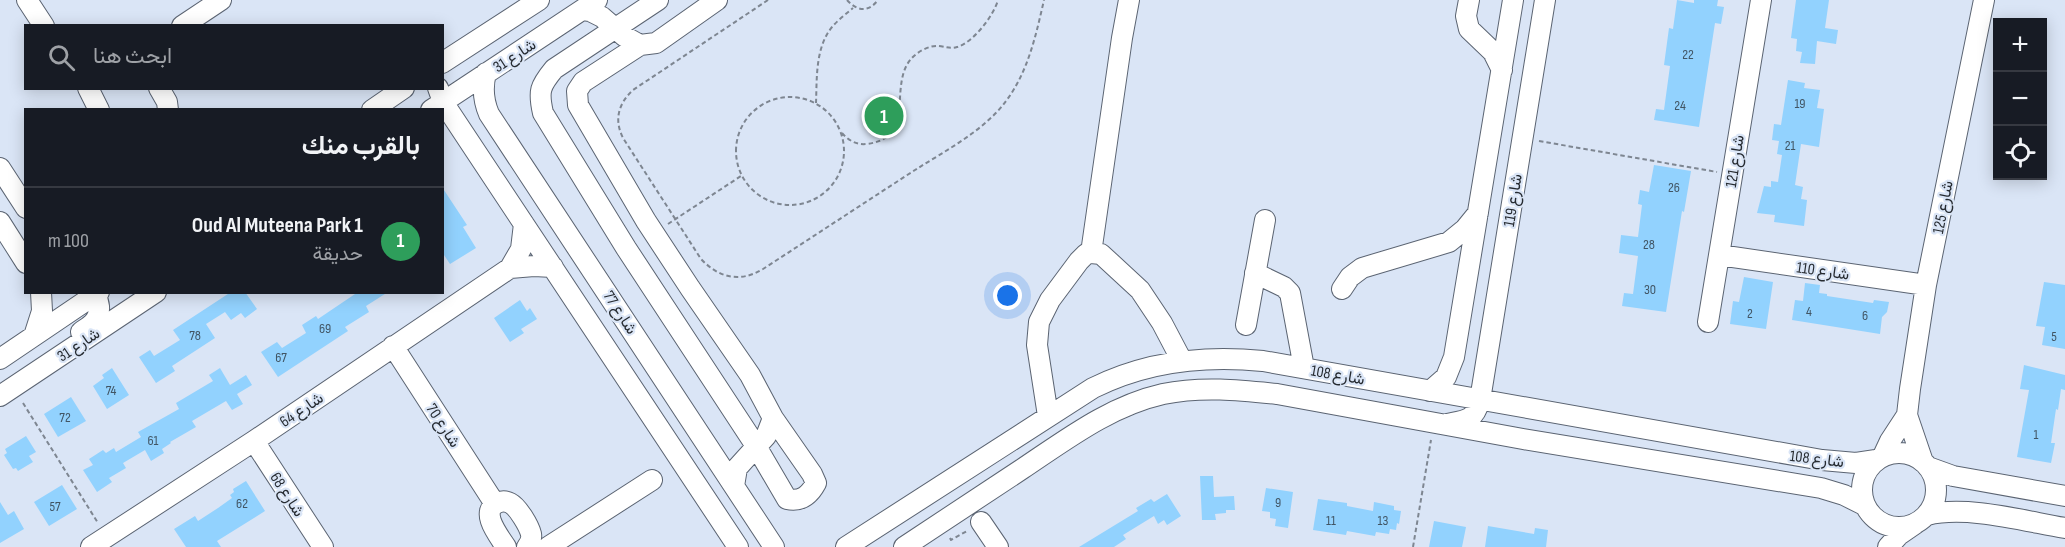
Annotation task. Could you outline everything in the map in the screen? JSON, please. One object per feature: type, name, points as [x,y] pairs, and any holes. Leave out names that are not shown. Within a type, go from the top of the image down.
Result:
[{"type":"street","points":[[27,0],[43,24]]},
{"type":"street","points":[[185,24],[221,0]]},
{"type":"street","name":"شارع 31","points":[[444,62],[539,0]]},
{"type":"street","points":[[658,0],[554,69],[542,83],[540,98],[543,113],[756,446],[787,499],[802,499],[812,492],[816,483],[812,474],[773,418],[750,375],[684,279],[578,105],[577,91],[583,82],[640,45],[656,43],[717,0]]},
{"type":"street","points":[[1091,253],[1129,0]]},
{"type":"street","points":[[1469,0],[1467,24],[1493,52],[1502,70]]},
{"type":"street","name":"شارع 119","points":[[1430,391],[1446,376],[1453,364],[1513,0]]},
{"type":"street","name":"شارع 119","points":[[1480,400],[1545,0]]},
{"type":"street","name":"شارع 121","points":[[1708,321],[1761,0]]},
{"type":"street","name":"شارع 125","points":[[1879,458],[1907,416],[1926,285],[1984,0]]},
{"type":"street","points":[[590,5],[590,11],[640,45]]},
{"type":"street","name":"شارع 31","points":[[437,100],[486,73],[590,5]]},
{"type":"street","points":[[1473,33],[1492,32],[1509,25]]},
{"type":"street","points":[[444,75],[482,38]]},
{"type":"street","points":[[598,41],[608,43],[613,48],[615,55],[613,63]]},
{"type":"street","name":"شارع 77","points":[[486,73],[483,89],[489,114],[774,547]]},
{"type":"street","points":[[89,90],[98,108]]},
{"type":"street","points":[[160,90],[168,108]]},
{"type":"street","points":[[375,108],[401,90]]},
{"type":"street","name":"شارع 77","points":[[444,110],[525,224],[738,547]]},
{"type":"street","points":[[1494,121],[1495,185],[1503,192],[1515,182]]},
{"type":"street","points":[[575,165],[603,148]]},
{"type":"street","points":[[0,168],[24,205]]},
{"type":"street","points":[[1342,289],[1350,277],[1362,268],[1449,242],[1465,229],[1479,212]]},
{"type":"street","points":[[1246,325],[1265,220]]},
{"type":"street","points":[[0,222],[24,260]]},
{"type":"street","points":[[510,268],[520,249],[525,224]]},
{"type":"street","points":[[1449,242],[1464,257],[1469,271]]},
{"type":"street","points":[[1048,416],[1036,345],[1039,322],[1050,300],[1079,261],[1091,253],[1105,257],[1140,290],[1162,323],[1182,361]]},
{"type":"street","name":"شارع 110","points":[[1719,255],[1926,285]]},
{"type":"street","points":[[510,268],[553,267]]},
{"type":"street","name":"شارع 64","points":[[99,542],[254,441],[510,268]]},
{"type":"street","points":[[1256,273],[1284,287],[1290,294],[1304,368]]},
{"type":"street","points":[[658,296],[684,279]]},
{"type":"street","points":[[34,336],[42,311],[41,294]]},
{"type":"street","name":"شارع 31","points":[[0,359],[94,294]]},
{"type":"street","points":[[13,388],[49,354],[95,322],[100,306],[95,294]]},
{"type":"street","name":"شارع 31","points":[[13,388],[153,294]]},
{"type":"street","points":[[603,342],[618,336],[627,338],[659,371]]},
{"type":"street","name":"شارع 70","points":[[393,346],[495,504],[490,509],[490,519],[506,547]]},
{"type":"street","name":"شارع 108","points":[[846,547],[1048,416],[1108,380],[1145,367],[1182,361],[1242,359],[1822,460],[1856,462],[1879,458]]},
{"type":"street","name":"شارع 108","points":[[904,547],[1107,414],[1143,400],[1186,391],[1230,390],[1266,393],[1821,488],[1844,495],[1870,512]]},
{"type":"street","points":[[1438,424],[1470,419],[1476,412],[1480,400]]},
{"type":"street","name":"شارع 125","points":[[1907,416],[1926,464]]},
{"type":"street","points":[[734,486],[737,468],[766,436],[773,418]]},
{"type":"street","name":"شارع 68","points":[[254,441],[323,547]]},
{"type":"street","points":[[990,490],[978,483],[977,474],[996,450]]},
{"type":"street","points":[[1882,547],[1861,486],[1869,467],[1879,458],[1899,453],[1916,457],[1953,476],[2065,496]]},
{"type":"street","points":[[1888,547],[1899,535],[1921,519],[1936,496],[1933,476],[1926,464]]},
{"type":"street","points":[[495,504],[507,501],[515,506],[536,546],[652,480]]},
{"type":"street","points":[[1870,512],[1891,527],[1899,528],[1945,511],[1966,512],[2065,528]]},
{"type":"street","points":[[981,522],[998,547]]},
{"type":"path","points":[[768,0],[633,90],[626,96],[618,112],[618,127],[623,138],[701,259],[714,271],[729,278],[749,276],[763,269],[956,143],[991,117],[1010,94],[1030,54],[1044,0]]},
{"type":"path","points":[[847,0],[853,8],[863,10],[873,7],[878,0]]},
{"type":"path","points":[[841,130],[845,148],[843,167],[835,184],[821,196],[804,204],[786,206],[767,201],[752,191],[741,176],[736,159],[736,142],[741,126],[752,112],[766,102],[783,97],[800,97],[816,103],[831,115],[849,140],[860,144],[874,142],[886,136],[896,125],[899,117],[901,80],[903,71],[911,58],[932,47],[951,48],[968,42],[993,14],[998,0]]},
{"type":"path","points":[[816,103],[818,67],[823,45],[831,28],[853,8]]},
{"type":"path","points":[[1522,138],[1732,174]]},
{"type":"path","points":[[13,388],[99,542]]},
{"type":"path","points":[[1413,547],[1438,424]]},
{"type":"building","points":[[1677,0],[1694,3],[1694,0],[1718,0],[1717,6],[1724,7],[1721,24],[1715,23],[1699,127],[1654,120],[1656,109],[1664,110],[1670,66],[1664,65],[1669,28],[1673,29]]},
{"type":"building","points":[[1796,0],[1829,0],[1825,28],[1838,30],[1836,44],[1817,41],[1815,64],[1800,63],[1802,52],[1796,51],[1797,39],[1791,38]]},
{"type":"building","points":[[1788,80],[1805,83],[1804,88],[1820,90],[1817,108],[1824,109],[1819,147],[1801,144],[1795,185],[1803,187],[1801,199],[1807,200],[1804,226],[1774,222],[1775,215],[1757,213],[1764,186],[1771,187],[1771,181],[1778,182],[1782,155],[1777,154],[1779,141],[1772,140],[1774,124],[1781,125]]},
{"type":"building","points":[[1654,165],[1691,171],[1684,212],[1682,211],[1666,312],[1622,306],[1624,293],[1633,294],[1638,256],[1619,253],[1621,235],[1638,237],[1642,205],[1638,204],[1640,190],[1649,192]]},
{"type":"building","points":[[444,190],[467,225],[463,227],[476,248],[450,264],[444,255]]},
{"type":"building","points":[[1744,277],[1773,282],[1766,329],[1730,324],[1733,301],[1739,302]]},
{"type":"building","points":[[2044,282],[2065,285],[2065,349],[2042,345],[2045,327],[2036,326]]},
{"type":"building","points":[[1805,283],[1820,285],[1819,293],[1827,294],[1827,296],[1873,303],[1874,300],[1889,302],[1887,312],[1882,317],[1880,334],[1792,320],[1795,300],[1803,301]]},
{"type":"building","points":[[228,294],[246,294],[257,309],[245,318],[241,313],[231,320],[225,312],[206,324],[215,338],[172,366],[175,371],[156,383],[139,357],[150,350],[154,356],[180,340],[173,330]]},
{"type":"building","points":[[355,294],[385,294],[366,306],[369,312],[345,327],[348,331],[278,377],[261,352],[277,342],[282,348],[306,333],[302,325],[316,316],[318,319]]},
{"type":"building","points":[[520,300],[527,311],[530,308],[537,319],[521,329],[524,333],[510,342],[494,318]]},
{"type":"building","points":[[2024,365],[2065,375],[2065,390],[2061,389],[2058,410],[2056,409],[2051,443],[2055,443],[2051,463],[2017,457],[2029,390],[2020,389]]},
{"type":"building","points":[[112,368],[129,395],[107,409],[93,386]]},
{"type":"building","points":[[220,368],[230,385],[246,375],[252,385],[237,394],[243,404],[232,410],[226,401],[192,421],[196,427],[170,442],[162,449],[164,453],[151,461],[145,450],[123,463],[126,468],[109,478],[112,482],[97,492],[83,470],[93,465],[89,459],[103,450],[106,453],[114,448],[116,452],[141,437],[138,432],[179,409],[176,403],[213,381],[209,375]]},
{"type":"building","points":[[71,397],[86,421],[58,437],[44,414]]},
{"type":"building","points":[[26,436],[36,452],[29,456],[33,462],[18,471],[16,468],[13,469],[4,455],[7,453],[5,449]]},
{"type":"building","points":[[1200,476],[1213,476],[1214,497],[1234,496],[1235,510],[1215,514],[1216,520],[1202,520]]},
{"type":"building","points":[[246,481],[265,511],[217,541],[221,547],[186,547],[174,529],[195,516],[198,521],[218,508],[232,498],[230,495],[234,492],[233,489]]},
{"type":"building","points":[[62,485],[77,509],[49,526],[34,502]]},
{"type":"building","points":[[1266,488],[1293,492],[1288,528],[1275,526],[1276,519],[1270,518],[1270,512],[1262,511]]},
{"type":"building","points":[[1167,494],[1181,516],[1167,525],[1164,520],[1158,524],[1154,516],[1123,535],[1126,539],[1114,547],[1079,547],[1138,511],[1136,508],[1151,499],[1154,502]]},
{"type":"building","points":[[1318,499],[1347,503],[1347,506],[1373,511],[1374,502],[1394,506],[1394,510],[1401,511],[1399,524],[1397,523],[1396,530],[1390,529],[1389,534],[1376,532],[1375,536],[1347,531],[1346,535],[1313,530]]},
{"type":"building","points":[[0,502],[8,515],[14,511],[24,529],[0,543]]},
{"type":"building","points":[[1434,521],[1466,527],[1462,547],[1429,547]]},
{"type":"building","points":[[1488,526],[1534,534],[1535,528],[1548,530],[1546,547],[1485,547]]},
{"type":"place","name":"Oud Al Muteena Park 1","points":[[884,116]]}]
